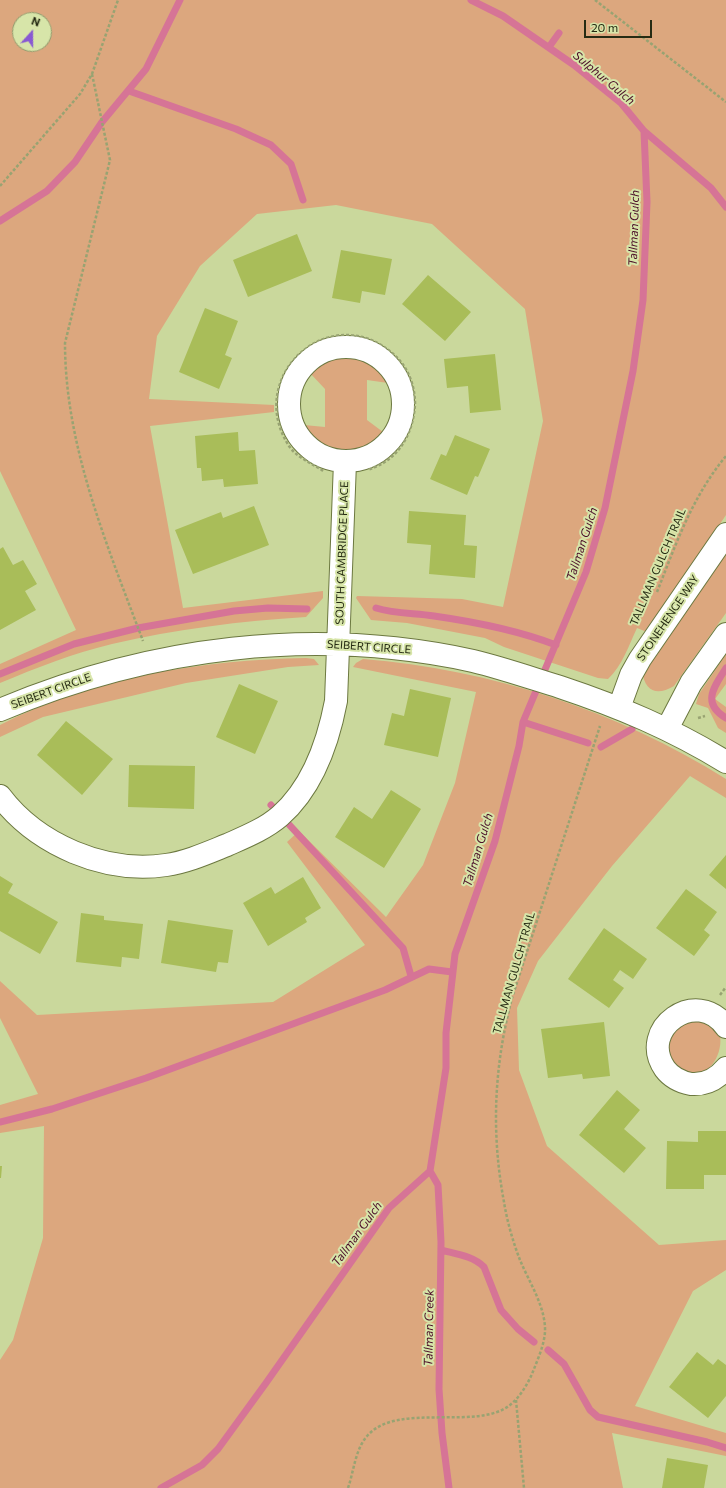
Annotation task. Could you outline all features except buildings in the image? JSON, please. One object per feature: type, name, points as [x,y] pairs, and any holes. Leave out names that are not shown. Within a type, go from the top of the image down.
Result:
[{"type":"street","points":[[343,347],[364,350],[373,354],[389,366],[399,383],[404,404],[400,424],[390,441],[383,448],[366,458],[345,462],[325,458],[307,447],[294,430],[289,405],[290,390],[294,380],[306,363],[323,352],[343,347]]},
{"type":"street","name":"SOUTH CAMBRIDGE PLACE","points":[[0,796],[27,824],[53,842],[82,855],[111,864],[137,867],[167,865],[198,856],[241,839],[259,830],[280,816],[297,798],[310,777],[322,752],[332,721],[338,681],[345,462]]},
{"type":"street","name":"STONEHENGE WAY","points":[[619,708],[631,675],[640,659],[726,534]]},
{"type":"street","points":[[668,729],[691,683],[726,634]]},
{"type":"street","name":"SEIBERT CIRCLE","points":[[0,710],[58,687],[153,661],[244,647],[310,643],[338,644],[416,651],[471,661],[509,671],[619,708],[668,729],[726,762]]},
{"type":"street","points":[[724,1019],[697,1010],[679,1014],[665,1026],[660,1037],[658,1049],[661,1061],[668,1071],[683,1082],[696,1084],[708,1082],[719,1075],[726,1068]]},
{"type":"path","points":[[0,186],[80,94],[92,74],[118,0]]},
{"type":"path","points":[[595,0],[726,102]]},
{"type":"path","points":[[92,74],[110,160],[65,343],[65,368],[73,422],[98,520],[143,641]]},
{"type":"path","name":"TALLMAN GULCH TRAIL","points":[[654,599],[694,502],[714,470],[726,456]]},
{"type":"path","name":"TALLMAN GULCH TRAIL","points":[[348,1488],[362,1443],[375,1429],[385,1424],[407,1419],[488,1414],[502,1410],[516,1400],[525,1388],[544,1339],[545,1324],[541,1310],[520,1259],[503,1198],[495,1128],[499,1057],[516,984],[601,724]]},
{"type":"path","points":[[516,1400],[524,1488]]},
{"type":"shaded area","points":[[0,0],[726,0],[726,515],[647,632],[637,628],[621,662],[608,679],[598,678],[504,647],[485,638],[407,623],[371,620],[356,598],[357,596],[462,599],[503,607],[543,421],[525,309],[432,224],[336,205],[257,214],[200,266],[157,336],[149,399],[274,405],[274,412],[150,426],[183,608],[323,591],[323,598],[306,617],[209,626],[112,644],[69,656],[0,683],[0,664],[76,630],[0,471]]},
{"type":"shaded area","points":[[351,356],[375,366],[388,377],[388,383],[367,380],[367,420],[383,432],[365,449],[355,453],[345,454],[334,452],[314,441],[304,433],[304,425],[325,427],[325,389],[309,372],[328,361]]},
{"type":"shaded area","points":[[726,552],[726,613],[674,686],[662,691],[649,688],[646,684],[642,671]]},
{"type":"shaded area","points":[[726,654],[726,684],[715,699],[726,707],[726,733],[718,728],[708,708],[696,704],[699,694]]},
{"type":"shaded area","points":[[267,659],[314,659],[319,665],[288,667],[186,683],[43,717],[0,737],[0,725],[36,708],[111,683],[188,667]]},
{"type":"shaded area","points":[[363,659],[411,664],[458,672],[505,683],[552,697],[642,733],[685,755],[726,779],[726,798],[690,776],[612,866],[538,961],[517,1008],[519,1070],[547,1146],[659,1245],[726,1240],[726,1270],[693,1291],[635,1406],[726,1433],[726,1456],[612,1433],[623,1488],[0,1488],[0,1360],[13,1340],[43,1238],[44,1126],[0,1133],[0,1105],[38,1094],[0,1018],[0,981],[37,1015],[273,1002],[365,945],[287,842],[299,831],[386,917],[423,865],[455,783],[476,692],[353,667],[356,663]]},
{"type":"shaded area","points":[[698,1018],[712,1025],[719,1031],[720,1048],[712,1065],[706,1071],[698,1074],[688,1073],[672,1063],[667,1053],[667,1046],[671,1030]]},
{"type":"waterway","points":[[0,221],[47,191],[75,162],[102,122],[146,69],[180,0]]},
{"type":"waterway","name":"Sulphur Gulch","points":[[471,0],[503,16],[574,65],[621,103],[644,131],[711,188],[726,207]]},
{"type":"waterway","points":[[549,47],[559,33]]},
{"type":"waterway","points":[[129,91],[236,129],[271,145],[291,164],[303,200]]},
{"type":"waterway","name":"Tallman Gulch","points":[[161,1488],[202,1465],[218,1449],[389,1208],[430,1171],[446,1068],[446,1033],[455,954],[495,841],[519,746],[523,722],[586,572],[605,508],[633,371],[643,300],[647,202],[644,131]]},
{"type":"waterway","points":[[0,674],[74,644],[138,628],[234,611],[268,608],[307,609]]},
{"type":"waterway","points":[[376,608],[481,624],[526,635],[556,645]]},
{"type":"waterway","points":[[726,668],[717,682],[712,694],[714,707],[726,718]]},
{"type":"waterway","points":[[523,722],[588,743]]},
{"type":"waterway","points":[[601,747],[632,729]]},
{"type":"waterway","points":[[271,805],[403,948],[411,976]]},
{"type":"waterway","points":[[0,1122],[52,1109],[146,1078],[385,990],[429,969],[452,972]]},
{"type":"waterway","name":"Tallman Creek","points":[[430,1171],[438,1185],[441,1242],[439,1389],[442,1433],[449,1488]]},
{"type":"waterway","points":[[441,1250],[458,1254],[480,1263],[484,1267],[501,1310],[518,1329],[534,1342]]},
{"type":"waterway","points":[[548,1350],[564,1364],[590,1410],[598,1417],[707,1442],[726,1448]]}]
